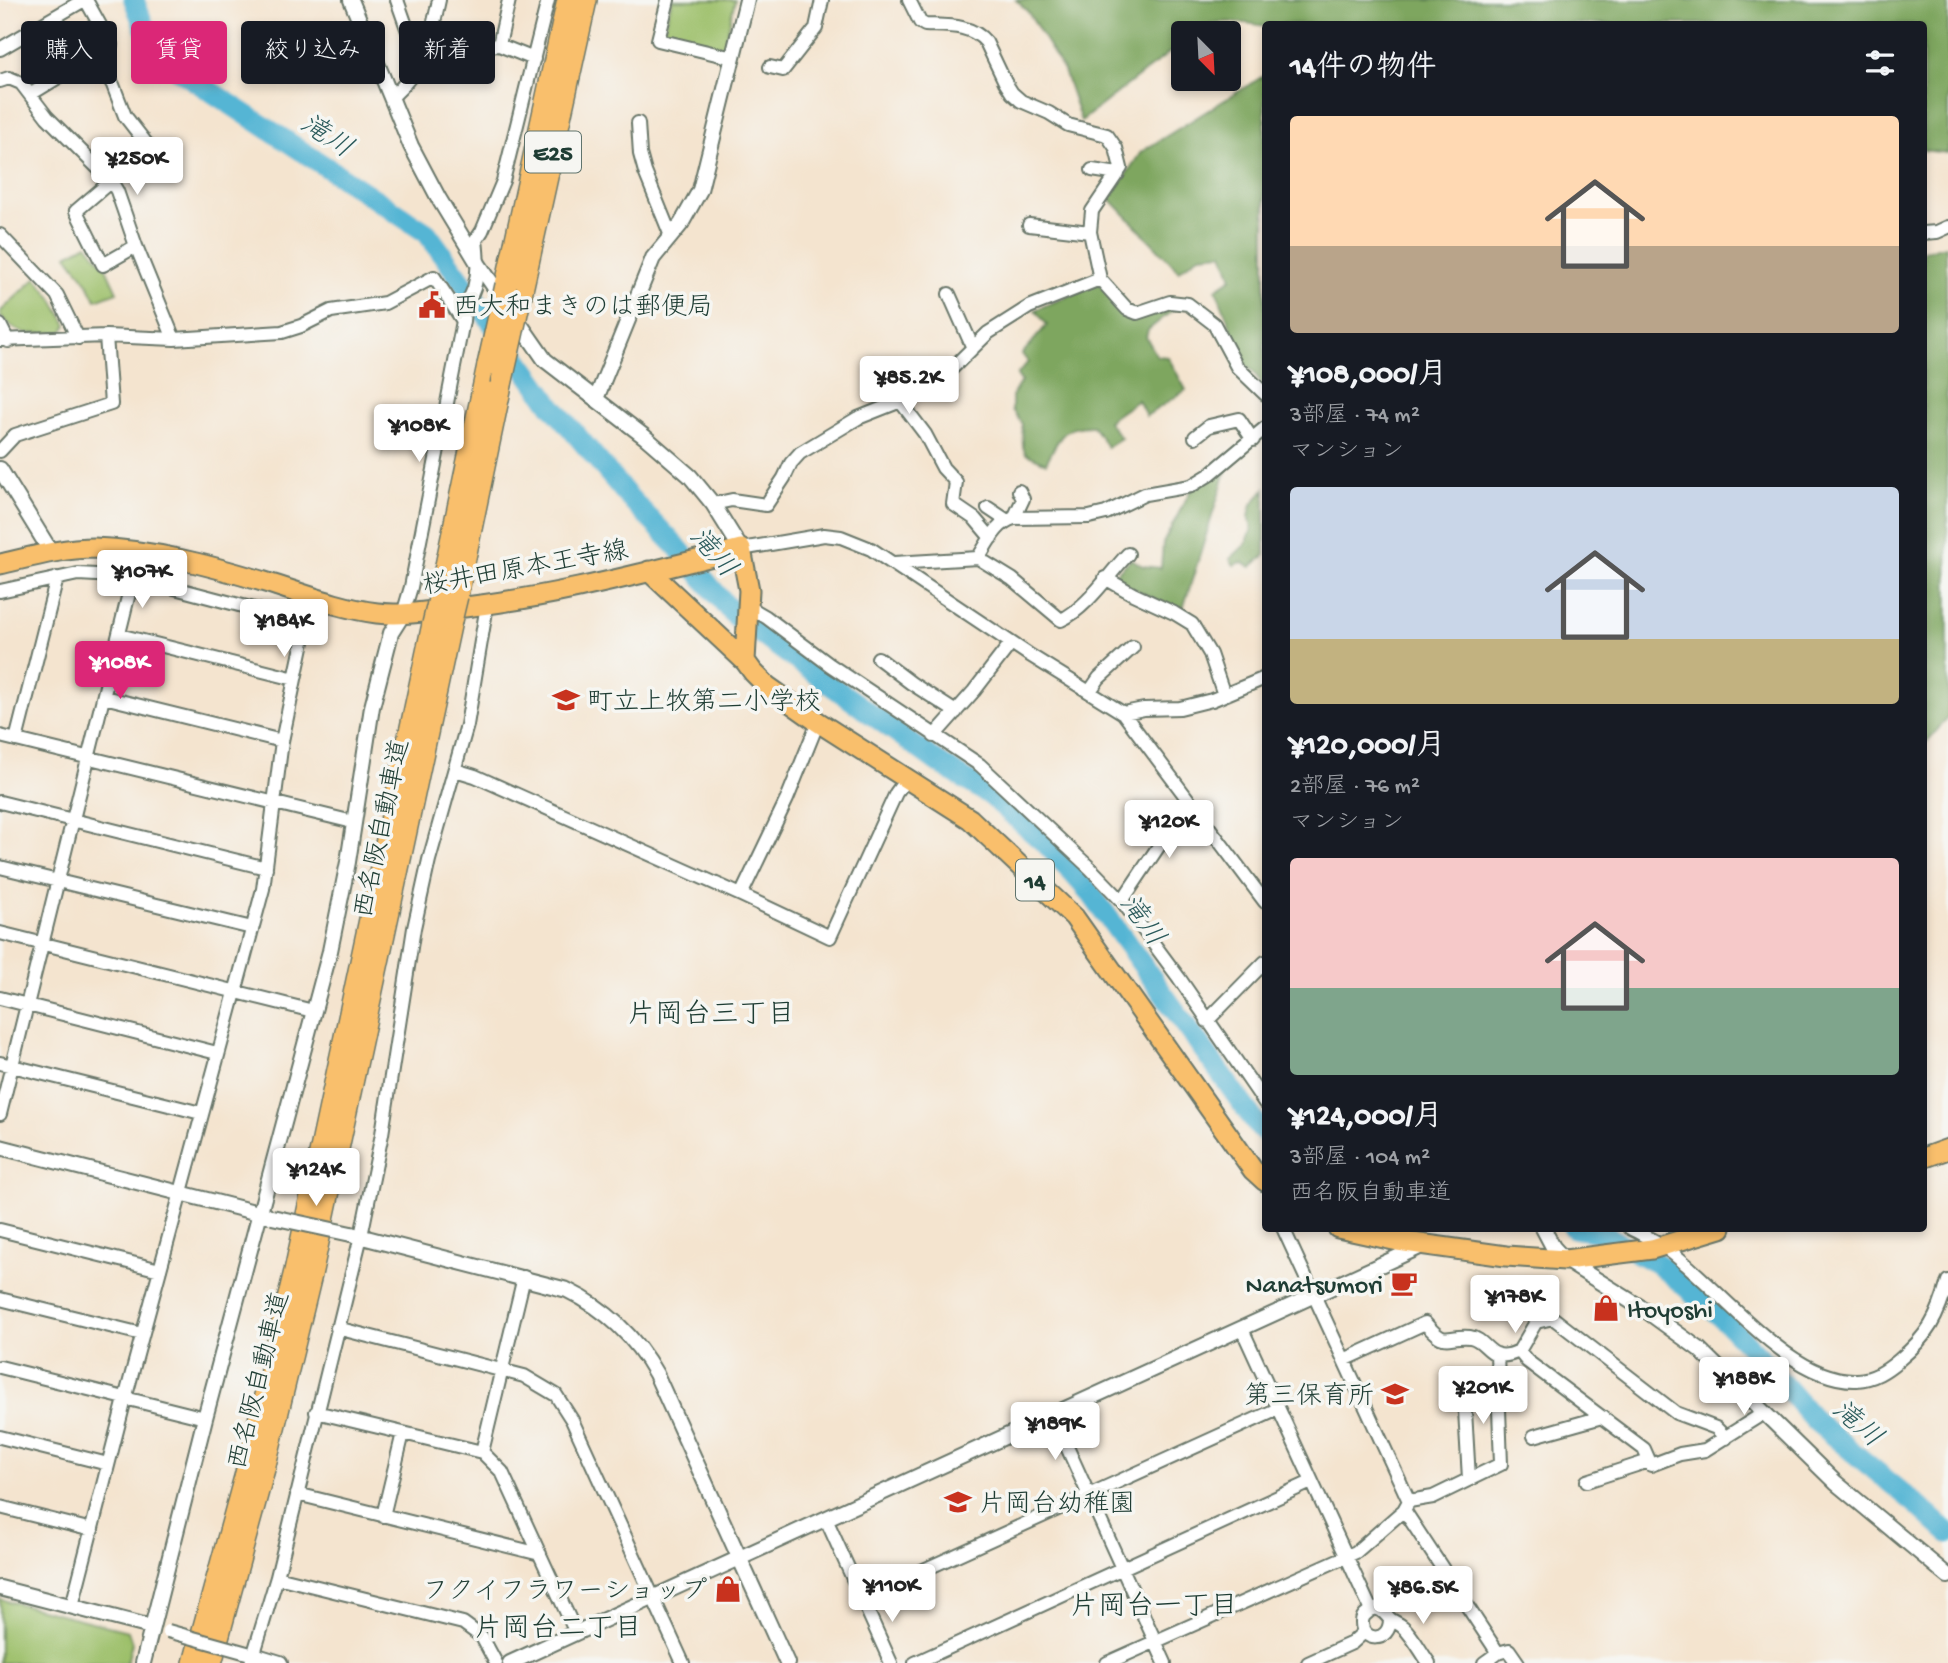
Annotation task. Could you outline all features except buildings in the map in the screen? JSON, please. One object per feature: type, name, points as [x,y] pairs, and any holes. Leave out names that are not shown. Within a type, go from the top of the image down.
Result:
[{"type":"highway","name":"西名阪自動車道","points":[[448,598],[488,365],[568,0]]},
{"type":"highway","name":"西名阪自動車道","points":[[194,1663],[248,1466],[295,1271],[442,623],[501,385],[586,0]]},
{"type":"highway","name":"西名阪自動車道","points":[[211,1663],[264,1469],[311,1275],[442,623]]},
{"type":"main road","name":"桜井田原本王寺線","points":[[0,564],[51,552],[92,548],[145,552],[377,613],[403,614],[487,605],[741,549]]},
{"type":"main road","points":[[741,549],[749,607],[745,653]]},
{"type":"main road","name":"桜井田原本王寺線","points":[[658,568],[745,653],[767,687],[970,819],[1074,917],[1259,1175]]},
{"type":"main road","points":[[1927,1157],[1948,1149]]},
{"type":"main road","points":[[1351,1232],[1506,1256],[1559,1253],[1598,1258],[1658,1247],[1708,1232]]},
{"type":"street","points":[[0,50],[85,0],[97,21]]},
{"type":"street","points":[[351,0],[411,146],[433,188],[479,265],[545,360],[690,476],[713,503],[741,549],[824,536],[841,537],[871,549],[1011,643],[1123,713],[1262,898]]},
{"type":"street","points":[[397,0],[404,21]]},
{"type":"street","points":[[434,21],[439,0]]},
{"type":"street","points":[[499,45],[509,0]]},
{"type":"street","points":[[143,1663],[205,1418],[265,1215],[337,914],[348,862],[372,707],[391,633],[403,614],[411,587],[463,317],[479,265],[475,240],[482,231],[503,181],[548,0]]},
{"type":"street","points":[[668,0],[659,40],[733,58]]},
{"type":"street","points":[[596,399],[653,258],[681,224],[700,190],[747,0]]},
{"type":"street","points":[[770,67],[783,70],[816,29],[822,0]]},
{"type":"street","points":[[909,0],[920,22],[925,25],[969,29],[980,35],[986,41],[1012,93],[1021,101],[1068,125],[1107,135],[1116,148],[1121,168],[1092,211],[1090,232],[1100,279],[1122,304],[1137,313],[1170,302],[1188,304],[1213,324],[1237,367],[1262,391]]},
{"type":"street","points":[[495,45],[534,59]]},
{"type":"street","points":[[0,81],[17,79],[32,94],[47,117],[111,181],[174,340]]},
{"type":"street","points":[[32,94],[48,84]]},
{"type":"street","points":[[112,84],[125,116],[170,174]]},
{"type":"street","points":[[391,98],[406,84]]},
{"type":"street","points":[[638,123],[640,154],[645,172],[671,236]]},
{"type":"street","points":[[1092,170],[1118,174]]},
{"type":"street","points":[[111,181],[75,211],[103,265],[136,246]]},
{"type":"street","points":[[1029,225],[1090,232]]},
{"type":"street","points":[[1927,233],[1948,227]]},
{"type":"street","points":[[0,234],[57,295],[78,338]]},
{"type":"street","points":[[0,326],[4,340],[106,336],[174,340],[282,332],[331,311],[385,303],[434,277],[463,317]]},
{"type":"street","points":[[713,503],[732,500],[766,505],[800,453],[858,418],[931,389],[988,333],[1029,307],[1100,279]]},
{"type":"street","points":[[949,294],[973,348]]},
{"type":"street","points":[[0,451],[15,435],[111,404],[106,336]]},
{"type":"street","points":[[900,401],[925,434],[943,468],[957,482],[953,504],[975,519],[991,538]]},
{"type":"street","points":[[1195,437],[1209,426],[1238,419],[1253,440]]},
{"type":"street","points":[[988,508],[1010,519],[1089,517],[1106,513],[1145,495],[1191,485],[1209,475],[1262,431]]},
{"type":"street","points":[[0,469],[51,552]]},
{"type":"street","points":[[978,558],[1023,499],[1019,491]]},
{"type":"street","points":[[894,563],[978,558],[1012,579],[1061,620],[1082,604],[1128,554]]},
{"type":"street","points":[[0,591],[78,574],[133,577],[307,623]]},
{"type":"street","points":[[0,1114],[6,1065],[28,1005],[133,577]]},
{"type":"street","points":[[16,740],[57,578]]},
{"type":"street","points":[[1105,578],[1174,612],[1192,625],[1210,654],[1224,695]]},
{"type":"street","points":[[72,1606],[142,1334],[263,889],[282,741],[307,623],[318,598]]},
{"type":"street","points":[[251,1657],[277,1577],[382,1134],[415,928],[429,860],[467,725],[487,605]]},
{"type":"street","points":[[749,607],[994,776],[1122,901],[1190,992],[1207,1021],[1262,1096]]},
{"type":"street","points":[[118,635],[295,679]]},
{"type":"street","points":[[934,736],[1011,643]]},
{"type":"street","points":[[1090,691],[1098,678],[1133,647]]},
{"type":"street","points":[[878,658],[956,712]]},
{"type":"street","points":[[1123,713],[1144,709],[1173,710],[1224,695],[1262,679]]},
{"type":"street","points":[[104,697],[282,741]]},
{"type":"street","points":[[741,895],[787,799],[818,722]]},
{"type":"street","points":[[0,736],[353,822]]},
{"type":"street","points":[[455,770],[475,776],[830,937],[897,793],[907,778]]},
{"type":"street","points":[[1122,901],[1189,801]]},
{"type":"street","points":[[0,802],[266,868]]},
{"type":"street","points":[[0,867],[252,928]]},
{"type":"street","points":[[0,933],[313,1011]]},
{"type":"street","points":[[1207,1021],[1262,965]]},
{"type":"street","points":[[0,998],[217,1053]]},
{"type":"street","points":[[6,1065],[201,1113]]},
{"type":"street","points":[[0,1147],[265,1215],[524,1277],[567,1290],[583,1298],[613,1318],[638,1345],[656,1374],[787,1663]]},
{"type":"street","points":[[0,1230],[160,1270]]},
{"type":"street","points":[[1285,1232],[1344,1360],[1406,1506],[1498,1653]]},
{"type":"street","points":[[1545,1232],[1559,1253],[1688,1340],[1742,1389],[1763,1413],[1853,1499],[1948,1576]]},
{"type":"street","points":[[1636,1232],[1658,1247],[1786,1353],[1811,1368],[1846,1380],[1866,1379],[1886,1371],[1914,1348],[1934,1322],[1948,1281]]},
{"type":"street","points":[[510,1663],[1426,1245]]},
{"type":"street","points":[[482,1452],[524,1277]]},
{"type":"street","points":[[0,1299],[142,1334]]},
{"type":"street","points":[[1344,1360],[1425,1323],[1436,1336],[1446,1339],[1472,1337],[1497,1354],[1509,1356],[1519,1352],[1536,1322],[1553,1318],[1676,1413],[1716,1428],[1726,1438]]},
{"type":"street","points":[[337,1328],[524,1376],[556,1395],[566,1408],[683,1663]]},
{"type":"street","points":[[1242,1329],[1371,1609]]},
{"type":"street","points":[[1519,1352],[1527,1361],[1644,1449],[1651,1465],[1680,1454],[1704,1450],[1763,1413]]},
{"type":"street","points":[[1107,1663],[1356,1552],[1406,1506],[1433,1497],[1501,1464],[1497,1354]]},
{"type":"street","points":[[0,1367],[205,1418]]},
{"type":"street","points":[[1463,1376],[1469,1479]]},
{"type":"street","points":[[862,1598],[1278,1409]]},
{"type":"street","points":[[316,1412],[482,1452],[502,1472],[576,1633]]},
{"type":"street","points":[[1053,1416],[1165,1663]]},
{"type":"street","points":[[1534,1436],[1602,1418]]},
{"type":"street","points":[[383,1516],[403,1433]]},
{"type":"street","points":[[0,1437],[108,1464]]},
{"type":"street","points":[[1587,1481],[1649,1461]]},
{"type":"street","points":[[915,1663],[1311,1482]]},
{"type":"street","points":[[296,1494],[540,1554]]},
{"type":"street","points":[[0,1507],[92,1530]]},
{"type":"street","points":[[826,1519],[891,1663]]},
{"type":"street","points":[[277,1577],[463,1623],[482,1637],[496,1663]]},
{"type":"street","points":[[0,1588],[280,1663]]},
{"type":"street","points":[[1371,1609],[1386,1612],[1390,1619],[1386,1634],[1371,1637],[1364,1632],[1361,1624],[1364,1615],[1371,1609]]},
{"type":"street","points":[[1390,1619],[1403,1626],[1429,1663]]},
{"type":"street","points":[[1308,1663],[1352,1643],[1364,1632]]},
{"type":"street","points":[[1484,1663],[1498,1653],[1509,1650],[1518,1663]]},
{"type":"green space","points":[[672,0],[735,0],[723,51],[662,37]]},
{"type":"green space","points":[[1016,0],[1948,0],[1948,153],[1927,150],[1927,21],[1262,21],[1262,26],[1241,21],[1171,21],[1171,51],[1081,121],[1064,71],[1028,12]]},
{"type":"green space","points":[[1262,77],[1262,384],[1252,370],[1238,362],[1227,340],[1234,336],[1216,289],[1232,278],[1223,253],[1200,255],[1179,271],[1110,199],[1141,152]]},
{"type":"green space","points":[[87,244],[106,268],[117,292],[96,300],[87,282],[67,255]]},
{"type":"green space","points":[[1946,246],[1948,718],[1927,742],[1927,250]]},
{"type":"green space","points":[[36,278],[52,298],[67,325],[62,332],[22,332],[0,316],[0,312]]},
{"type":"green space","points":[[1099,283],[1133,316],[1178,306],[1148,330],[1146,337],[1157,356],[1168,357],[1186,390],[1146,416],[1138,400],[1108,421],[1121,438],[1107,447],[1093,426],[1068,431],[1058,440],[1046,463],[1026,454],[1022,424],[1012,410],[1012,396],[1021,381],[1017,375],[1028,362],[1022,354],[1047,325],[1035,310]]},
{"type":"green space","points":[[1228,465],[1182,612],[1111,578],[1131,559],[1143,566],[1161,568],[1163,543],[1191,490]]},
{"type":"green space","points":[[1262,492],[1262,558],[1251,567],[1242,562],[1234,565],[1230,559],[1246,544],[1252,529],[1249,516],[1252,504]]},
{"type":"green space","points":[[0,1599],[128,1631],[132,1643],[127,1663],[0,1663]]},
{"type":"waterway","name":"滝川","points":[[134,0],[147,34],[169,64],[427,233],[552,406],[734,615],[936,761],[990,795],[1050,848],[1092,895],[1262,1130]]},
{"type":"waterway","name":"滝川","points":[[1599,1232],[1660,1265],[1721,1317],[1815,1421],[1948,1533]]},
{"type":"place","name":"西大和まきのは郵便局","points":[[432,305]]},
{"type":"place","name":"町立上牧第二小学校","points":[[566,700]]},
{"type":"place","name":"Nanatsumori","points":[[1404,1283]]},
{"type":"place","name":"Itoyoshi","points":[[1606,1308]]},
{"type":"place","name":"第三保育所","points":[[1395,1394]]},
{"type":"place","name":"片岡台幼稚園","points":[[958,1502]]},
{"type":"place","name":"フクイフラワーショップ","points":[[728,1589]]},
{"type":"district","name":"片岡台三丁目","points":[[711,1012]]},
{"type":"district","name":"片岡台一丁目","points":[[1154,1604]]},
{"type":"district","name":"片岡台二丁目","points":[[558,1626]]}]
